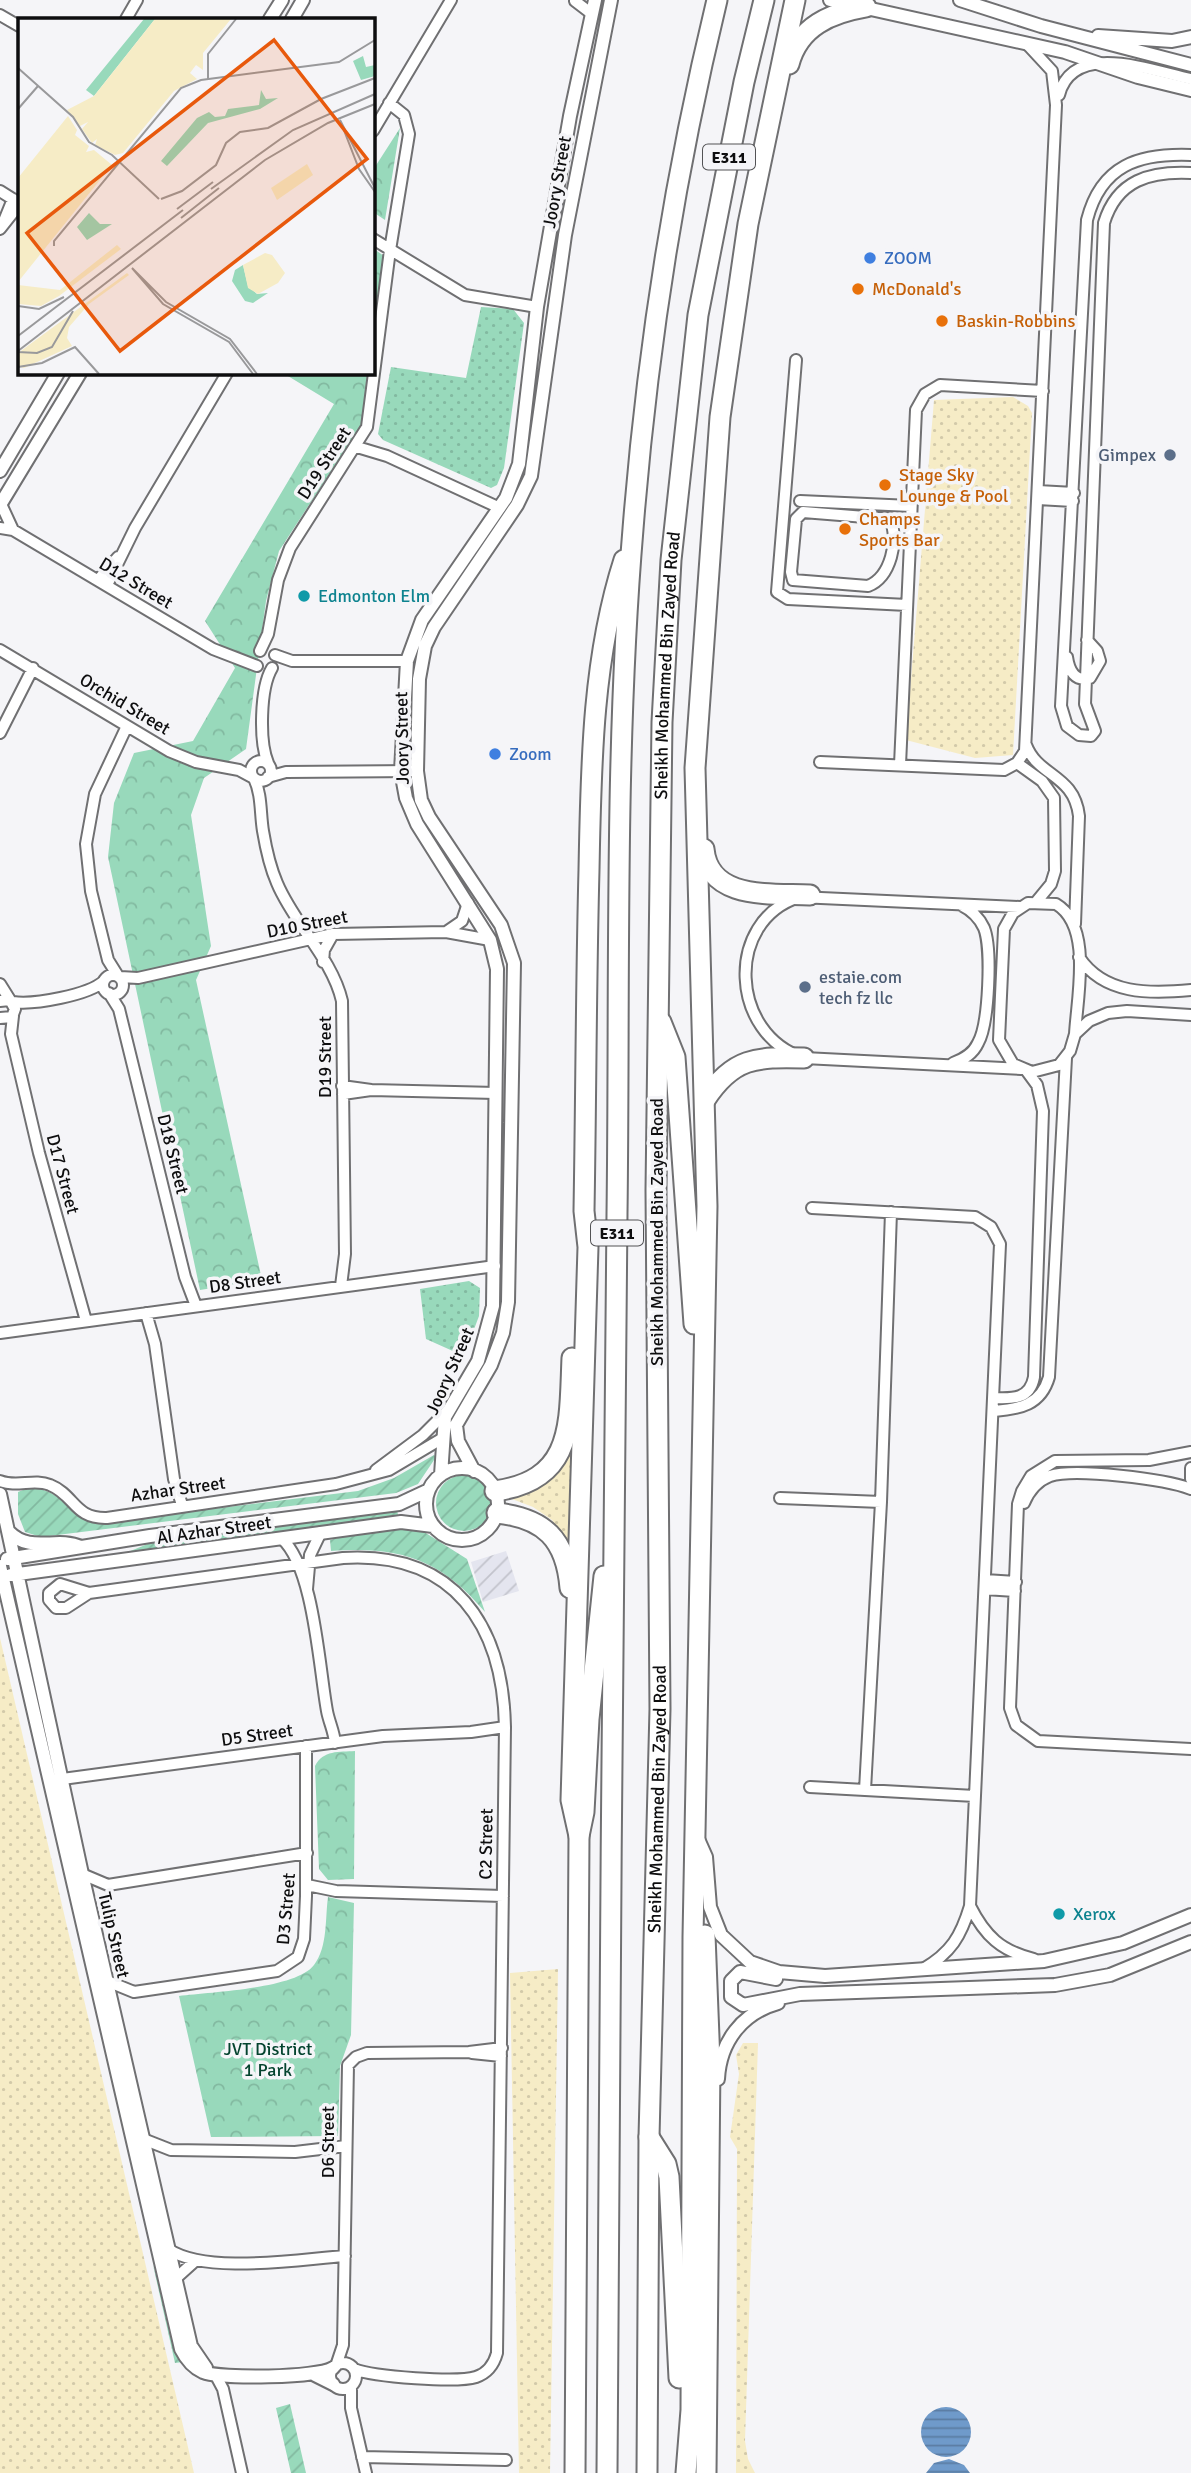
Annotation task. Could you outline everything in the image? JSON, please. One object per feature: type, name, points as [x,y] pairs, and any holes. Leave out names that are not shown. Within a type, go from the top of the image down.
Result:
[{"type":"highway","name":"E311","points":[[607,2473],[613,1556],[623,722],[632,532],[657,316],[687,138],[717,0]]},
{"type":"highway","name":"Sheikh Mohammed Bin Zayed Road","points":[[647,2473],[649,2137],[660,1709],[656,1517],[662,722],[671,560],[686,412],[701,302],[744,82],[764,0]]},
{"type":"highway","points":[[686,2471],[691,2410],[696,1864],[705,1376],[705,1100],[695,768],[720,417],[748,224],[795,0]]},
{"type":"highway","points":[[771,109],[781,93],[792,52],[804,35],[828,16],[866,7]]},
{"type":"highway","points":[[579,1836],[571,1800],[588,1247],[584,1211],[588,916],[595,720],[607,622],[632,532]]},
{"type":"highway","points":[[695,768],[705,857],[712,872],[723,883],[738,890],[810,895]]},
{"type":"highway","points":[[658,1017],[675,1056],[695,1343],[705,1376]]},
{"type":"highway","points":[[705,1100],[722,1076],[736,1066],[767,1058],[804,1058]]},
{"type":"highway","points":[[495,1491],[517,1488],[536,1479],[551,1466],[566,1440],[579,1247],[584,1211]]},
{"type":"highway","points":[[497,1513],[531,1520],[552,1535],[559,1546],[568,1570],[576,1676]]},
{"type":"highway","points":[[575,2473],[579,1836],[584,1811],[600,1592],[613,1556]]},
{"type":"highway","points":[[696,1864],[708,1977],[710,2134],[706,2473]]},
{"type":"highway","points":[[649,2137],[666,2164],[670,2177],[686,2471]]},
{"type":"street","points":[[126,18],[137,0]]},
{"type":"street","points":[[271,18],[282,0]]},
{"type":"street","points":[[293,18],[303,0]]},
{"type":"street","points":[[374,129],[451,0]]},
{"type":"street","points":[[573,0],[581,0]]},
{"type":"street","points":[[573,0],[592,14]]},
{"type":"street","name":"Joory Street","points":[[441,1475],[447,1410],[466,1384],[478,1361],[491,1320],[495,1266],[497,969],[490,940],[413,816],[401,771],[407,662],[422,620],[500,508],[519,464],[537,307],[564,148],[595,0]]},
{"type":"street","name":"Joory Street","points":[[474,1471],[461,1449],[456,1431],[460,1416],[496,1355],[505,1322],[509,1292],[512,953],[501,925],[429,817],[421,800],[417,771],[419,679],[425,646],[434,627],[527,486],[536,455],[547,357],[579,150],[611,0]]},
{"type":"street","points":[[830,0],[1191,79]]},
{"type":"street","points":[[960,0],[994,6],[1084,38],[1191,65]]},
{"type":"street","points":[[0,15],[18,25]]},
{"type":"street","points":[[1084,38],[1171,41],[1191,37]]},
{"type":"street","points":[[820,762],[997,770],[1017,763],[1026,744],[1056,105],[1052,71],[1027,44]]},
{"type":"street","points":[[1056,105],[1067,75],[1077,68],[1104,62],[1139,77],[1191,90]]},
{"type":"street","name":"D19 Street","points":[[259,652],[268,634],[274,596],[290,548],[359,443],[371,411],[390,250],[410,134],[404,115],[389,103]]},
{"type":"street","points":[[1191,155],[1151,156],[1131,163],[1105,182],[1089,210],[1062,716],[1074,733],[1089,736],[1095,731],[1085,709],[1104,223],[1114,200],[1132,182],[1156,173],[1191,173]]},
{"type":"street","points":[[0,191],[17,203],[2,227]]},
{"type":"street","points":[[374,240],[471,297],[537,307],[543,318],[541,348],[547,357]]},
{"type":"street","points":[[387,277],[399,268],[414,264]]},
{"type":"street","points":[[796,360],[778,592],[788,599],[907,605]]},
{"type":"street","points":[[0,471],[57,374]]},
{"type":"street","points":[[13,530],[0,505],[79,374]]},
{"type":"street","points":[[103,583],[226,374]]},
{"type":"street","points":[[900,765],[916,410],[931,389],[948,384],[1043,391]]},
{"type":"street","points":[[359,443],[500,508]]},
{"type":"street","points":[[1038,495],[1073,497]]},
{"type":"street","points":[[800,501],[911,506]]},
{"type":"street","points":[[890,519],[890,565],[874,584],[865,586],[801,583],[791,576],[796,519],[800,513],[911,518]]},
{"type":"street","name":"D12 Street","points":[[0,528],[13,530],[214,649],[244,659],[258,667]]},
{"type":"street","name":"D19 Street","points":[[268,634],[273,661]]},
{"type":"street","points":[[1065,645],[1070,670],[1077,677],[1086,680]]},
{"type":"street","name":"Orchid Street","points":[[0,650],[187,759],[239,770],[253,778]]},
{"type":"street","points":[[259,652],[273,661]]},
{"type":"street","points":[[244,659],[259,652]]},
{"type":"street","points":[[259,652],[258,667],[265,686]]},
{"type":"street","points":[[268,771],[262,746],[265,686],[273,661]]},
{"type":"street","points":[[258,667],[273,661],[407,662]]},
{"type":"street","points":[[0,733],[36,671]]},
{"type":"street","points":[[120,983],[108,960],[89,877],[86,844],[94,794],[130,728]]},
{"type":"street","points":[[994,1411],[1031,1404],[1043,1393],[1049,1377],[1066,1058],[1074,1034],[1079,957],[1075,924],[1079,816],[1076,801],[1063,781],[1034,760],[1026,744]]},
{"type":"street","points":[[239,770],[254,764],[262,746]]},
{"type":"street","points":[[1017,763],[1042,781],[1054,798],[1055,871],[1051,884],[1037,901],[1020,907],[810,895],[788,900],[762,920],[752,940],[747,968],[748,999],[760,1029],[784,1051],[804,1058],[1024,1069],[1051,1069],[1066,1058]]},
{"type":"street","points":[[254,764],[268,771],[286,772],[417,771]]},
{"type":"street","name":"D19 Street","points":[[254,764],[253,778],[260,796],[263,831],[273,873],[283,897],[323,962],[342,1001],[346,1286]]},
{"type":"street","points":[[253,778],[268,771]]},
{"type":"street","name":"D19 Street","points":[[260,796],[268,771]]},
{"type":"street","points":[[1037,901],[1064,909],[1075,924]]},
{"type":"street","points":[[446,932],[462,921],[468,903]]},
{"type":"street","points":[[947,1065],[967,1057],[976,1047],[985,1019],[986,935],[975,915],[957,904]]},
{"type":"street","points":[[994,1398],[1021,1397],[1031,1387],[1034,1377],[1043,1111],[1040,1094],[1024,1069],[1002,1049],[999,1031],[1004,929],[1020,907]]},
{"type":"street","name":"D10 Street","points":[[120,983],[333,934],[446,932],[490,940]]},
{"type":"street","points":[[323,962],[324,950],[333,934]]},
{"type":"street","points":[[1079,957],[1094,976],[1116,987],[1191,990]]},
{"type":"street","points":[[106,986],[108,960]]},
{"type":"street","points":[[8,1004],[30,1003],[120,983]]},
{"type":"street","points":[[106,986],[120,983]]},
{"type":"street","name":"D18 Street","points":[[119,1009],[120,983]]},
{"type":"street","points":[[0,984],[8,1004]]},
{"type":"street","name":"D18 Street","points":[[106,986],[119,1009],[186,1277],[191,1307]]},
{"type":"street","points":[[0,1018],[8,1004]]},
{"type":"street","name":"D17 Street","points":[[8,1004],[11,1034],[82,1322]]},
{"type":"street","points":[[1074,1034],[1098,1016],[1117,1011],[1191,1015]]},
{"type":"street","name":"D17 Street","points":[[0,1018],[11,1034]]},
{"type":"street","points":[[342,1090],[496,1093],[504,1105],[505,1133],[511,1145]]},
{"type":"street","points":[[812,1208],[975,1217],[996,1235],[1001,1263],[970,1906],[956,1943],[944,1956],[922,1970]]},
{"type":"street","points":[[865,1790],[881,1502],[891,1212]]},
{"type":"street","points":[[495,1266],[502,1279],[505,1322]]},
{"type":"street","name":"D8 Street","points":[[0,1333],[495,1266]]},
{"type":"street","points":[[150,1312],[178,1505]]},
{"type":"street","points":[[466,1384],[477,1391]]},
{"type":"street","name":"Azhar Street","points":[[371,1474],[423,1435],[447,1410]]},
{"type":"street","name":"Azhar Street","points":[[0,1481],[12,1484],[47,1483],[60,1490],[75,1508],[93,1517],[324,1487],[397,1466],[443,1438]]},
{"type":"street","points":[[1191,1452],[1149,1460],[1062,1460],[1037,1470],[1025,1483],[1019,1500],[1010,1708],[1023,1732],[1048,1742],[1191,1749]]},
{"type":"street","points":[[1191,1468],[1191,1479]]},
{"type":"street","points":[[441,1475],[457,1469],[474,1471],[487,1478],[495,1491],[497,1513]]},
{"type":"street","points":[[1019,1516],[1034,1486],[1058,1474],[1162,1480],[1191,1489]]},
{"type":"street","name":"Al Azhar Street","points":[[0,1560],[84,1549],[150,1536],[400,1504],[429,1490],[441,1475]]},
{"type":"street","points":[[429,1490],[426,1508],[433,1526]]},
{"type":"street","name":"Tulip Street","points":[[0,1494],[15,1559],[55,1780],[181,2349],[195,2367],[215,2374],[315,2375],[334,2367]]},
{"type":"street","points":[[780,1498],[881,1502]]},
{"type":"street","name":"Al Azhar Street","points":[[1,1572],[17,1574],[401,1522],[433,1526],[454,1540],[471,1539],[485,1532],[497,1513]]},
{"type":"street","points":[[9,1532],[18,1540],[31,1544],[67,1542],[84,1549]]},
{"type":"street","points":[[321,1532],[304,1564],[331,1743]]},
{"type":"street","points":[[281,1538],[304,1564]]},
{"type":"street","name":"C2 Street","points":[[89,1593],[353,1558],[381,1558],[417,1569],[450,1588],[476,1615],[494,1648],[502,1685],[505,1731],[502,2052],[495,2358],[485,2372],[469,2379],[376,2376],[353,2368]]},
{"type":"street","name":"Tulip Street","points":[[1,1572],[10,1620],[82,1874],[194,2353],[215,2374]]},
{"type":"street","points":[[985,1585],[1016,1587]]},
{"type":"street","points":[[0,1610],[10,1620]]},
{"type":"street","name":"D5 Street","points":[[55,1780],[383,1736],[505,1731]]},
{"type":"street","name":"D3 Street","points":[[134,1992],[283,1969],[298,1957],[303,1945],[307,1857],[306,1776],[301,1747]]},
{"type":"street","points":[[810,1787],[975,1796]]},
{"type":"street","points":[[698,1839],[706,1857],[710,1908],[726,1942],[741,1957],[759,1967],[818,1976]]},
{"type":"street","points":[[89,1904],[97,1892],[108,1885],[307,1857]]},
{"type":"street","points":[[82,1874],[108,1885]]},
{"type":"street","points":[[306,1891],[503,1892]]},
{"type":"street","points":[[970,1906],[984,1931],[995,1943],[1016,1954],[1044,1961]]},
{"type":"street","points":[[1191,1915],[1107,1948],[1044,1961],[782,1980],[744,1972],[733,1978],[729,1989],[733,2000],[743,2005],[781,1996],[1073,1983],[1128,1969],[1191,1942]]},
{"type":"street","points":[[107,1981],[134,1992],[113,2011]]},
{"type":"street","points":[[710,2134],[717,2114],[720,2061],[736,2028],[768,2007],[817,1996]]},
{"type":"street","name":"D6 Street","points":[[334,2367],[343,2345],[345,2076],[348,2065],[356,2057],[366,2053],[502,2052]]},
{"type":"street","points":[[143,2139],[171,2150],[346,2150]]},
{"type":"street","points":[[150,2168],[171,2150]]},
{"type":"street","points":[[168,2249],[195,2261],[345,2261]]},
{"type":"street","points":[[175,2279],[195,2261]]},
{"type":"street","name":"D6 Street","points":[[343,2345],[353,2368]]},
{"type":"street","points":[[351,2408],[330,2376],[334,2367],[345,2363],[353,2368],[351,2408],[366,2473]]},
{"type":"street","points":[[215,2374],[223,2389],[242,2473]]},
{"type":"street","points":[[223,2389],[230,2375]]},
{"type":"street","name":"Tulip Street","points":[[315,2375],[336,2386]]},
{"type":"street","name":"C2 Street","points":[[352,2385],[376,2376]]},
{"type":"street","points":[[336,2386],[352,2385]]},
{"type":"street","points":[[362,2457],[506,2460]]},
{"type":"shaded area","points":[[506,1551],[519,1591],[483,1602],[471,1562]]},
{"type":"green space","points":[[400,128],[385,220],[374,213],[374,168]]},
{"type":"green space","points":[[374,249],[384,256],[374,337]]},
{"type":"green space","points":[[481,307],[513,309],[524,323],[504,468],[497,485],[491,488],[383,440],[378,434],[391,367],[466,378]]},
{"type":"green space","points":[[285,374],[369,374],[363,422],[279,551],[266,601],[246,749],[204,778],[191,815],[211,946],[196,980],[262,1280],[200,1290],[108,857],[114,803],[134,753],[193,741],[235,668],[205,621],[334,404]]},
{"type":"green space","points":[[469,1281],[480,1288],[479,1316],[464,1356],[426,1339],[420,1289]]},
{"type":"green space","points":[[434,1455],[436,1457],[418,1484],[396,1493],[41,1537],[25,1532],[18,1514],[18,1492],[31,1489],[51,1493],[78,1513],[99,1523],[358,1491],[394,1478]]},
{"type":"green space","points":[[464,1475],[484,1483],[492,1503],[484,1523],[464,1531],[444,1523],[436,1503],[444,1483]]},
{"type":"green space","points":[[397,1509],[398,1515],[128,1552],[155,1541]]},
{"type":"green space","points":[[421,1530],[467,1559],[485,1612],[452,1579],[417,1560],[378,1551],[331,1551],[330,1540],[358,1533]]},
{"type":"green space","points":[[355,1751],[354,1879],[328,1880],[319,1869],[315,1766],[327,1754]]},
{"type":"green space","name":"JVT District 1 Park","points":[[328,1897],[354,1903],[351,2035],[340,2066],[338,2136],[211,2137],[179,1996],[251,1988],[304,1973],[314,1965],[322,1950]]},
{"type":"green space","points":[[153,2265],[183,2362],[175,2363]]},
{"type":"green space","points":[[290,2404],[306,2473],[291,2473],[276,2408]]},
{"type":"sand","points":[[1013,397],[1028,406],[1032,413],[1013,755],[975,758],[906,740],[934,400]]},
{"type":"sand","points":[[575,1438],[570,1546],[552,1520],[533,1507],[512,1499],[512,1496],[534,1488],[551,1476],[565,1459]]},
{"type":"sand","points":[[0,1638],[194,2473],[0,2473]]},
{"type":"sand","points":[[558,1969],[550,2473],[519,2473],[510,1973]]},
{"type":"sand","points":[[743,2043],[758,2043],[745,2441],[748,2459],[755,2473],[736,2473],[737,2149],[730,2137],[739,2074],[736,2055]]},
{"type":"water","points":[[946,2407],[964,2414],[971,2432],[964,2450],[946,2457],[928,2450],[921,2432],[928,2414]]},
{"type":"water","points":[[949,2459],[964,2465],[970,2473],[926,2473],[934,2463]]},
{"type":"place","name":"ZOOM","points":[[870,258]]},
{"type":"place","name":"McDonald's","points":[[858,289]]},
{"type":"place","name":"Baskin-Robbins","points":[[942,321]]},
{"type":"place","name":"Gimpex","points":[[1170,455]]},
{"type":"place","name":"Stage Sky Lounge & Pool","points":[[885,485]]},
{"type":"place","name":"Champs Sports Bar","points":[[845,529]]},
{"type":"place","name":"Edmonton Elm","points":[[304,596]]},
{"type":"place","name":"Zoom","points":[[495,754]]},
{"type":"place","name":"estaie.com tech fz llc","points":[[805,987]]},
{"type":"place","name":"Xerox","points":[[1059,1914]]}]
